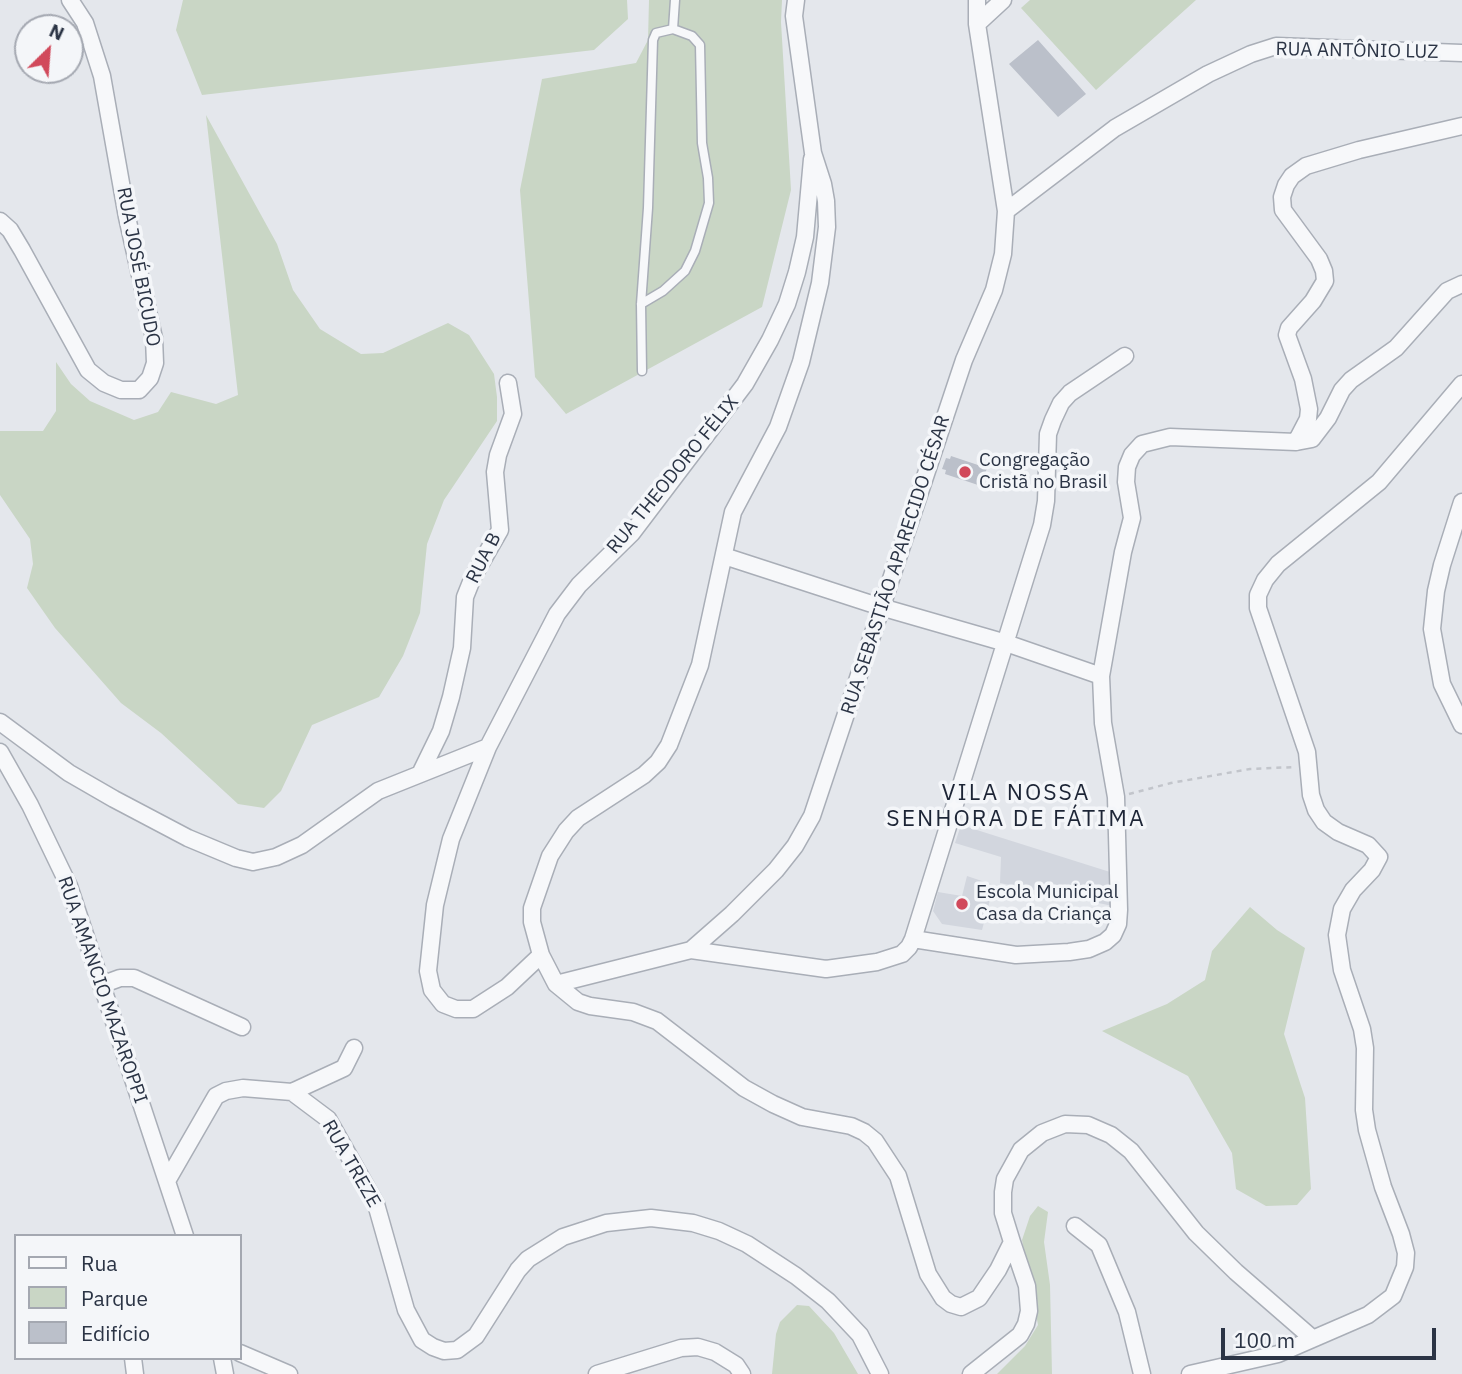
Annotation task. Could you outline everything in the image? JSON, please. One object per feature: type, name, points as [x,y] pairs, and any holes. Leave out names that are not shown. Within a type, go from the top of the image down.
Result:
[{"type":"street","name":"RUA JOSÉ BICUDO","points":[[0,220],[10,230],[22,250],[88,370],[104,383],[121,390],[139,390],[150,378],[156,350],[127,218],[102,76],[85,23],[70,0]]},
{"type":"street","points":[[796,0],[794,16],[813,153],[826,201],[827,228],[820,283],[801,362],[778,427],[733,512],[700,665],[669,745],[658,762],[644,775],[578,818],[566,831],[550,856],[532,908],[532,922],[541,955],[556,984],[578,1002],[634,1013],[657,1021],[744,1088],[773,1104],[802,1117],[850,1126],[875,1141],[898,1176],[928,1274],[937,1290],[951,1304],[961,1307],[979,1298],[1012,1242]]},
{"type":"street","name":"RUA SEBASTIÃO APARECIDO CÉSAR","points":[[556,984],[691,950],[776,870],[795,846],[813,816],[964,360],[994,290],[1003,254],[1006,211],[978,24],[977,0]]},
{"type":"street","points":[[978,24],[1003,0]]},
{"type":"street","name":"RUA ANTÔNIO LUZ","points":[[1006,211],[1115,128],[1208,74],[1251,54],[1276,46],[1462,53]]},
{"type":"street","points":[[1296,442],[1308,419],[1309,409],[1303,379],[1287,335],[1289,328],[1313,301],[1325,281],[1319,259],[1283,209],[1282,197],[1286,184],[1306,166],[1462,125]]},
{"type":"street","name":"RUA THEODORO FÉLIX","points":[[541,955],[507,987],[473,1009],[456,1009],[443,1004],[432,990],[428,971],[435,905],[454,828],[488,747],[556,614],[579,585],[632,533],[745,384],[770,340],[787,304],[800,260],[805,237],[813,153]]},
{"type":"street","points":[[913,939],[1016,955],[1069,953],[1089,949],[1113,935],[1118,924],[1119,911],[1116,797],[1103,723],[1101,676],[1123,552],[1132,518],[1126,482],[1132,455],[1142,444],[1170,437],[1296,442],[1312,439],[1351,380],[1396,348],[1447,291],[1462,284]]},
{"type":"street","points":[[691,950],[826,969],[850,967],[902,954],[913,939],[1042,525],[1046,501],[1048,434],[1056,411],[1070,393],[1125,356]]},
{"type":"street","name":"RUA B","points":[[421,772],[441,731],[451,697],[462,648],[465,597],[473,577],[500,530],[495,472],[498,455],[513,414],[508,383]]},
{"type":"street","points":[[1190,1374],[1278,1354],[1349,1324],[1386,1303],[1393,1296],[1405,1267],[1406,1253],[1367,1130],[1362,1029],[1338,952],[1337,935],[1342,909],[1353,890],[1372,870],[1378,857],[1368,845],[1338,832],[1324,822],[1316,810],[1311,795],[1307,752],[1258,608],[1258,595],[1265,580],[1278,564],[1379,482],[1462,384]]},
{"type":"street","points":[[1462,502],[1439,578],[1432,629],[1443,684],[1462,725]]},
{"type":"street","points":[[725,548],[881,607],[1006,643],[1101,676]]},
{"type":"street","points":[[0,722],[69,773],[114,799],[188,838],[236,858],[253,862],[276,857],[302,845],[378,791],[488,747]]},
{"type":"street","name":"RUA AMANCIO MAZAROPPI","points":[[0,752],[36,817],[69,886],[184,1234]]},
{"type":"street","points":[[102,985],[120,978],[134,978],[242,1027]]},
{"type":"street","points":[[167,1181],[216,1096],[243,1088],[292,1092],[344,1068],[354,1048]]},
{"type":"street","name":"RUA TREZE","points":[[292,1092],[328,1119],[376,1203],[406,1310],[422,1340],[433,1347],[444,1351],[457,1350],[476,1336],[518,1270],[528,1259],[563,1237],[606,1223],[651,1219],[692,1223],[719,1231],[747,1244],[796,1276],[828,1301],[860,1335],[880,1374]]},
{"type":"street","points":[[971,1374],[1020,1335],[1029,1311],[1027,1286],[1003,1213],[1005,1179],[1021,1150],[1042,1133],[1065,1124],[1088,1125],[1111,1135],[1131,1150],[1196,1233],[1312,1338]]},
{"type":"street","points":[[1075,1226],[1099,1245],[1126,1312],[1142,1374]]},
{"type":"street","points":[[597,1374],[681,1348],[698,1347],[726,1358],[736,1365],[742,1374]]},
{"type":"street","points":[[242,1354],[289,1374]]},
{"type":"lane","points":[[673,29],[675,0]]},
{"type":"lane","points":[[641,304],[663,291],[685,271],[695,251],[709,204],[702,143],[700,45],[691,36],[673,29],[656,33],[653,40],[648,208],[641,304],[642,371]]},
{"type":"path","points":[[1116,797],[1171,783],[1237,771],[1309,766]]},
{"type":"shaded area","points":[[961,825],[1110,872],[1113,906],[1000,883],[1001,857],[955,843]]},
{"type":"shaded area","name":"Escola Municipal Casa da Criança","points":[[967,876],[994,885],[982,930],[942,924],[933,911],[938,892],[962,896]]},
{"type":"green space","points":[[183,0],[627,0],[628,19],[594,50],[202,95],[176,30]]},
{"type":"green space","points":[[649,0],[782,0],[791,190],[762,307],[566,414],[535,377],[520,190],[542,79],[636,63],[648,40]]},
{"type":"green space","points":[[1030,0],[1196,0],[1096,90],[1021,8]]},
{"type":"green space","points":[[206,115],[277,244],[293,290],[320,329],[361,354],[383,353],[448,323],[469,335],[494,374],[497,397],[497,421],[444,500],[427,544],[420,613],[403,656],[379,697],[312,725],[281,791],[264,808],[238,804],[161,733],[121,703],[55,628],[27,588],[33,564],[30,539],[0,495],[0,431],[43,431],[56,411],[56,362],[71,384],[90,401],[134,420],[158,412],[171,392],[216,404],[238,395]]},
{"type":"green space","points":[[1250,907],[1277,930],[1305,948],[1284,1034],[1305,1098],[1311,1189],[1297,1205],[1266,1206],[1236,1189],[1232,1153],[1188,1076],[1102,1031],[1167,1004],[1205,980],[1212,951]]},
{"type":"green space","points":[[1038,1206],[1048,1212],[1044,1242],[1050,1285],[1052,1374],[997,1374],[1025,1346],[1038,1325],[1022,1240],[1030,1216]]},
{"type":"green space","points":[[797,1305],[809,1306],[834,1333],[858,1374],[772,1374],[776,1334],[780,1322]]},
{"type":"building","points":[[1038,40],[1086,94],[1058,117],[1009,64]]},
{"type":"building","name":"Congregação Cristã no Brasil","points":[[951,456],[987,468],[981,486],[945,474],[946,470],[942,469],[946,458],[950,459]]},
{"type":"place","name":"Congregação Cristã no Brasil","points":[[965,472]]},
{"type":"place","name":"Escola Municipal Casa da Criança","points":[[962,904]]},
{"type":"district","name":"VILA NOSSA SENHORA DE FÁTIMA","points":[[1016,806]]}]
